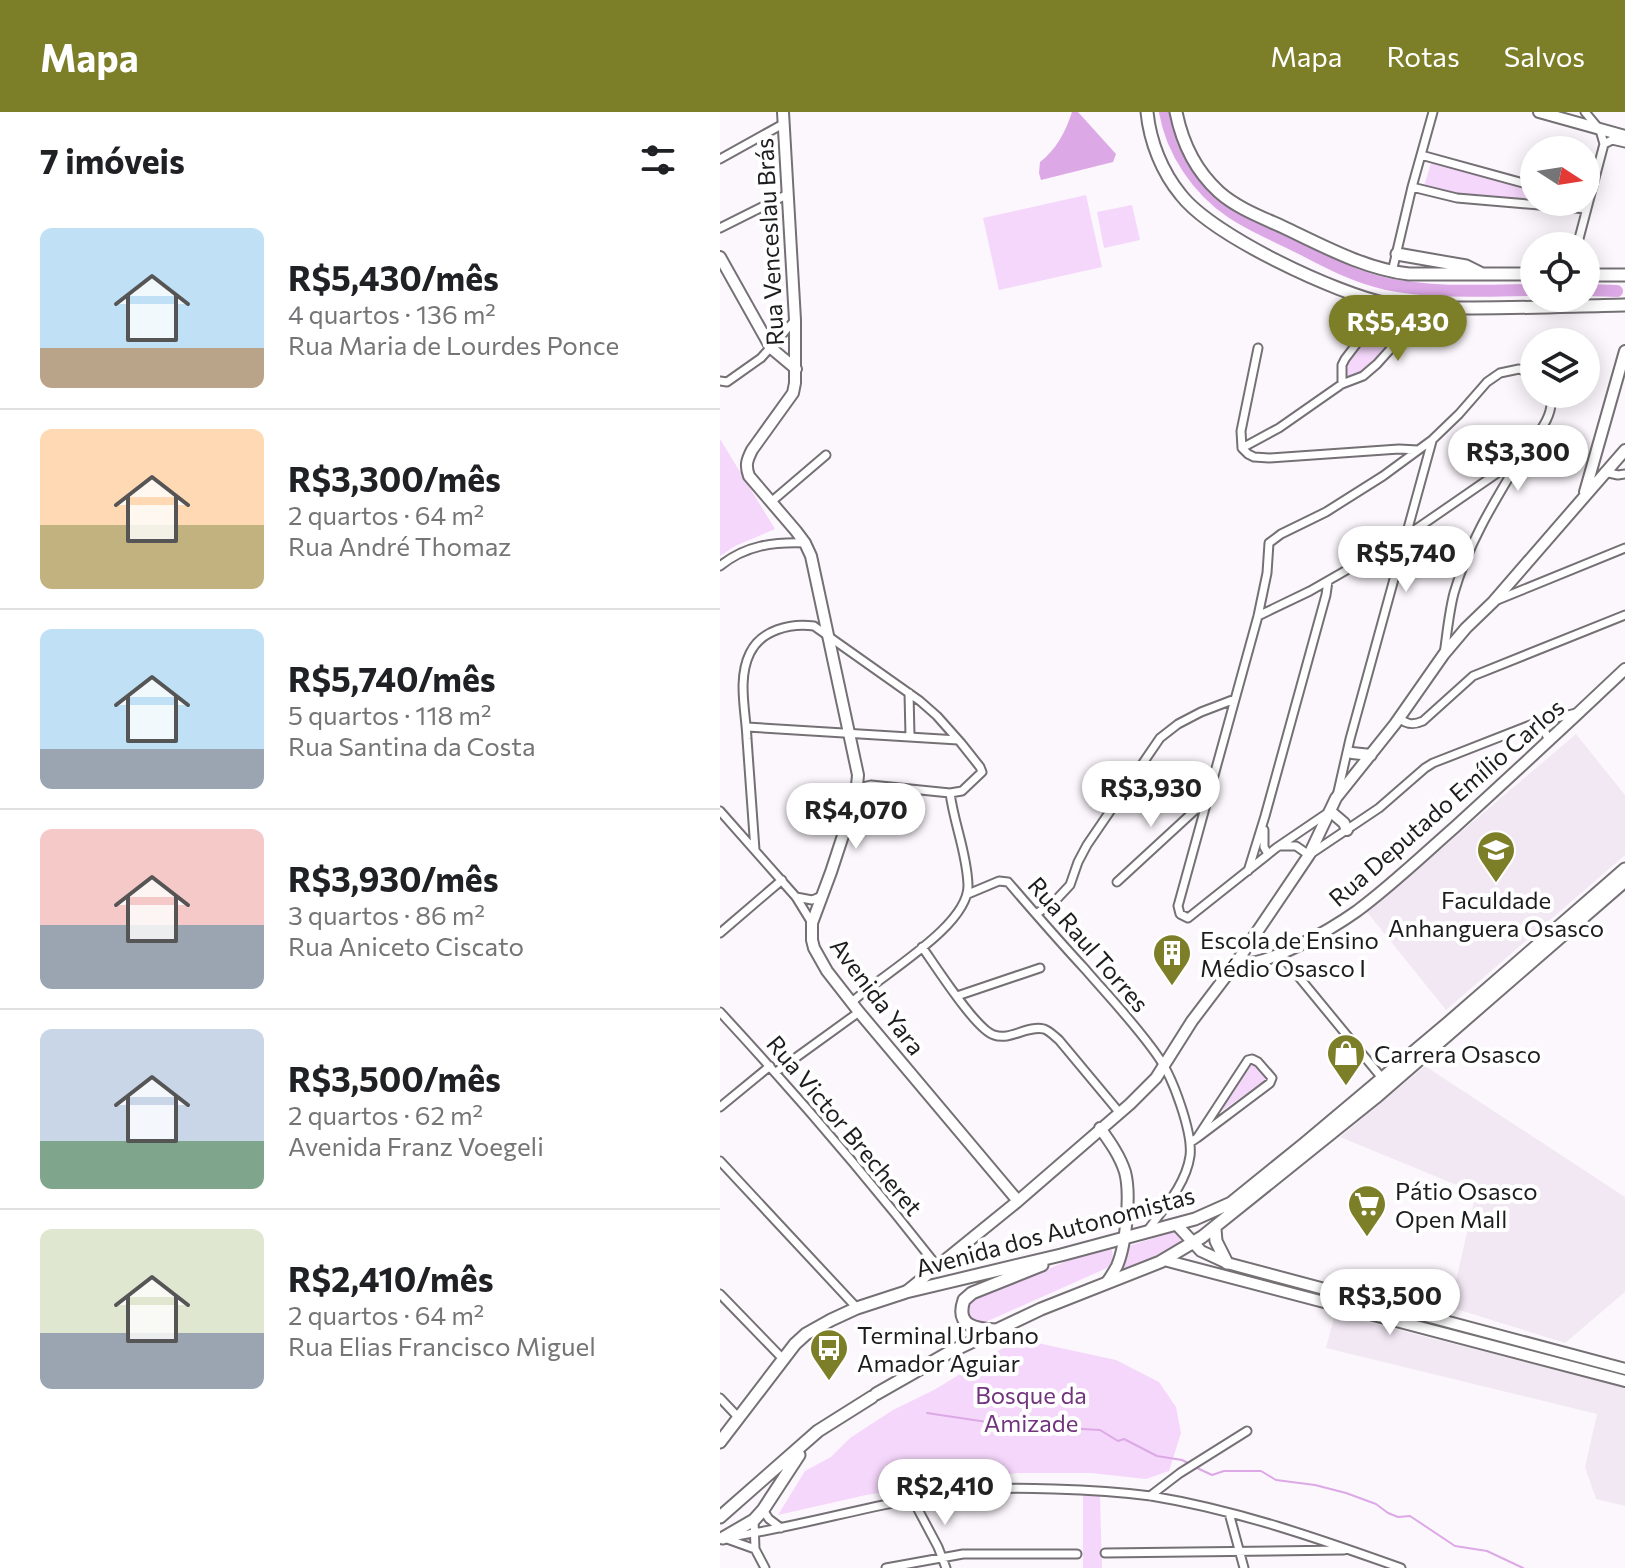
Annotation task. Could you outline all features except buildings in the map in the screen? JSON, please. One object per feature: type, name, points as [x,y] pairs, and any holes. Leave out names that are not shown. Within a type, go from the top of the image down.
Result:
[{"type":"main road","points":[[1147,112],[1152,141],[1162,165],[1181,196],[1200,215],[1228,234],[1351,293],[1383,302],[1441,308],[1625,305]]},
{"type":"main road","points":[[1176,112],[1179,131],[1196,164],[1219,192],[1233,202],[1342,255],[1392,272],[1409,274],[1520,274]]},
{"type":"main road","points":[[1397,254],[1466,266],[1481,274]]},
{"type":"main road","points":[[1600,276],[1625,275]]},
{"type":"main road","points":[[1610,276],[1625,287]]},
{"type":"main road","points":[[1609,306],[1625,296]]},
{"type":"main road","name":"Avenida dos Autonomistas","points":[[720,1442],[783,1359],[806,1334],[857,1308],[906,1292],[1195,1219],[1231,1203],[1625,869]]},
{"type":"main road","name":"Avenida dos Autonomistas","points":[[720,1517],[836,1419],[874,1396],[948,1353],[1041,1309],[1164,1260],[1215,1229],[1375,1098],[1625,881]]},
{"type":"main road","points":[[1215,1229],[1216,1241],[1227,1263]]},
{"type":"main road","points":[[997,1330],[968,1324],[961,1314],[964,1300],[972,1293],[1061,1255]]},
{"type":"main road","points":[[721,1539],[755,1526],[807,1442]]},
{"type":"street","name":"Rua Venceslau Brás","points":[[749,476],[747,459],[793,393],[796,369],[783,112]]},
{"type":"street","points":[[1392,272],[1433,112]]},
{"type":"street","points":[[1539,112],[1625,136]]},
{"type":"street","points":[[1585,112],[1600,130],[1604,144],[1600,158]]},
{"type":"street","points":[[720,159],[783,124]]},
{"type":"street","points":[[1604,144],[1612,140],[1625,143]]},
{"type":"street","points":[[1421,155],[1520,182]]},
{"type":"street","points":[[1412,187],[1457,198],[1520,202]]},
{"type":"street","points":[[720,228],[788,194]]},
{"type":"street","points":[[720,257],[771,348],[796,369]]},
{"type":"street","points":[[1342,384],[1345,359],[1374,321],[1383,302]]},
{"type":"street","points":[[1242,448],[1279,428],[1342,384],[1367,373],[1412,325],[1441,308]]},
{"type":"street","points":[[723,381],[761,358],[795,320]]},
{"type":"street","points":[[1258,348],[1241,431],[1242,448],[1248,454],[1269,458],[1419,450]]},
{"type":"street","points":[[1585,494],[1625,351]]},
{"type":"street","points":[[1330,811],[1268,854],[1188,918],[1180,914],[1178,906],[1258,616],[1273,539],[1362,491],[1432,440],[1487,382],[1500,373],[1520,369]]},
{"type":"street","points":[[1444,654],[1454,595],[1474,538],[1548,418],[1550,408]]},
{"type":"street","points":[[906,1292],[1018,1201],[1147,1088],[1165,1067],[1192,1021],[1236,963],[1309,855],[1336,798],[1432,440]]},
{"type":"street","points":[[1336,798],[1399,718],[1444,654],[1625,450]]},
{"type":"street","points":[[1595,453],[1604,472]]},
{"type":"street","points":[[771,502],[826,455]]},
{"type":"street","points":[[1258,616],[1328,581],[1406,536],[1522,456]]},
{"type":"street","points":[[1604,472],[1625,474]]},
{"type":"street","name":"Avenida Yara","points":[[749,476],[805,543],[815,570],[858,775],[858,788],[812,923],[812,940],[817,955],[859,1012],[1018,1201]]},
{"type":"street","points":[[720,566],[750,548],[769,543],[805,543]]},
{"type":"street","points":[[1493,602],[1625,548]]},
{"type":"street","points":[[1248,871],[1328,581]]},
{"type":"street","points":[[1454,595],[1455,626],[1466,628]]},
{"type":"street","points":[[1399,718],[1405,723],[1423,721],[1473,676],[1625,615]]},
{"type":"street","points":[[755,850],[744,671],[750,654],[769,633],[801,624],[814,626],[828,635],[937,716],[982,772],[962,791],[950,793],[871,785],[858,788]]},
{"type":"street","name":"Rua Deputado Emílio Carlos","points":[[1236,963],[1250,964],[1280,954],[1358,910],[1549,741],[1625,669]]},
{"type":"street","points":[[909,693],[910,736]]},
{"type":"street","points":[[1036,914],[1055,901],[1070,885],[1087,845],[1160,738],[1201,712],[1235,699]]},
{"type":"street","points":[[1309,855],[1379,808],[1433,763],[1540,722],[1580,712]]},
{"type":"street","points":[[1540,722],[1549,741]]},
{"type":"street","points":[[747,727],[958,740]]},
{"type":"street","points":[[1350,739],[1355,767],[1351,781]]},
{"type":"street","points":[[1352,753],[1371,755]]},
{"type":"street","points":[[858,775],[871,785]]},
{"type":"street","points":[[852,1002],[946,928],[958,914],[968,894],[964,852],[950,793]]},
{"type":"street","points":[[1117,882],[1207,799]]},
{"type":"street","points":[[720,811],[796,897],[812,923]]},
{"type":"street","points":[[1330,811],[1344,823],[1347,830]]},
{"type":"street","points":[[1265,816],[1263,842],[1268,854]]},
{"type":"street","points":[[1296,846],[1299,831]]},
{"type":"street","points":[[1276,848],[1296,846],[1309,855]]},
{"type":"street","points":[[720,933],[782,880]]},
{"type":"street","name":"Rua Raul Torres","points":[[968,894],[1006,881],[1133,1024],[1165,1067],[1194,1140]]},
{"type":"street","points":[[796,897],[812,900],[822,896]]},
{"type":"street","points":[[922,947],[980,1026],[991,1035],[1003,1036],[1038,1029],[1049,1032],[1119,1112]]},
{"type":"street","points":[[1280,954],[1382,1078]]},
{"type":"street","points":[[957,996],[1040,968]]},
{"type":"street","name":"Rua Victor Brecheret","points":[[720,1012],[886,1201],[937,1266]]},
{"type":"street","points":[[720,1107],[859,1012]]},
{"type":"street","points":[[1147,1232],[1186,1173],[1194,1140],[1248,1060],[1258,1062],[1272,1078],[1270,1083],[1194,1140]]},
{"type":"street","points":[[1100,1128],[1116,1151],[1127,1183],[1123,1238],[1117,1265],[1107,1282]]},
{"type":"street","points":[[720,1161],[857,1308]]},
{"type":"street","points":[[1176,1224],[1201,1251],[1227,1263],[1625,1369]]},
{"type":"street","points":[[1164,1260],[1625,1381]]},
{"type":"street","points":[[937,1266],[940,1276],[949,1281]]},
{"type":"street","points":[[1270,1288],[1273,1275]]},
{"type":"street","points":[[720,1294],[783,1359]]},
{"type":"street","points":[[720,1398],[738,1417]]},
{"type":"street","points":[[1150,1496],[1180,1473],[1247,1431]]},
{"type":"street","points":[[765,1568],[755,1549],[755,1526],[781,1528],[913,1500],[999,1488],[1077,1489],[1150,1496],[1262,1521],[1401,1568]]},
{"type":"street","points":[[913,1500],[946,1568]]},
{"type":"street","points":[[763,1510],[781,1528]]},
{"type":"street","points":[[1229,1513],[1244,1568]]},
{"type":"street","points":[[721,1539],[755,1549]]},
{"type":"street","points":[[1105,1553],[1351,1550]]},
{"type":"street","points":[[886,1568],[963,1554],[1077,1554]]},
{"type":"shaded area","points":[[1072,112],[1078,112],[1116,154],[1113,162],[1041,180],[1040,162],[1060,140]]},
{"type":"shaded area","name":"Faculdade Anhanguera Osasco","points":[[1576,734],[1625,795],[1625,855],[1446,1010],[1367,912]]},
{"type":"shaded area","points":[[1425,1066],[1625,1197],[1625,1292],[1565,1343],[1450,1307],[1476,1193],[1340,1137]]},
{"type":"shaded area","points":[[1335,1314],[1625,1387],[1625,1506],[1596,1499],[1585,1467],[1597,1414],[1326,1348]]},
{"type":"green space","points":[[1431,163],[1520,186],[1520,200],[1458,195],[1424,186]]},
{"type":"green space","points":[[1086,195],[1102,267],[999,290],[983,218]]},
{"type":"green space","points":[[1132,205],[1140,240],[1104,248],[1097,212]]},
{"type":"green space","points":[[1387,312],[1412,316],[1362,373],[1347,380],[1346,371],[1352,353]]},
{"type":"green space","points":[[720,439],[775,529],[720,556]]},
{"type":"green space","points":[[1251,1062],[1267,1079],[1213,1117]]},
{"type":"green space","points":[[1179,1230],[1181,1244],[1121,1273],[1129,1246]]},
{"type":"green space","points":[[1106,1245],[1112,1250],[1113,1259],[1107,1268],[981,1324],[969,1318],[967,1310],[973,1300]]},
{"type":"green space","name":"Bosque da Amizade","points":[[1033,1342],[1116,1360],[1159,1382],[1176,1407],[1181,1433],[1169,1471],[1146,1479],[1091,1473],[1017,1473],[866,1495],[778,1515],[805,1471],[831,1457],[850,1438],[1008,1345]]},
{"type":"green space","points":[[1083,1495],[1100,1496],[1102,1568],[1083,1568]]},
{"type":"waterway","points":[[1165,112],[1180,155],[1208,193],[1248,222],[1333,265],[1365,278],[1405,287],[1460,291],[1520,290]]},
{"type":"waterway","points":[[1600,290],[1617,291]]},
{"type":"waterway","points":[[927,1413],[987,1422],[996,1417],[1019,1420],[1031,1426],[1100,1430],[1118,1441],[1124,1439],[1157,1456],[1190,1464]]},
{"type":"waterway","points":[[1195,1467],[1212,1475],[1224,1471],[1261,1471],[1276,1480],[1346,1493],[1376,1504],[1398,1517],[1410,1516],[1455,1546],[1487,1551],[1523,1568]]},
{"type":"place","name":"Faculdade Anhanguera Osasco","points":[[1496,884]]},
{"type":"place","name":"Escola de Ensino Médio Osasco I","points":[[1172,987]]},
{"type":"place","name":"Carrera Osasco","points":[[1346,1087]]},
{"type":"place","name":"Pátio Osasco Open Mall","points":[[1367,1238]]},
{"type":"place","name":"Terminal Urbano Amador Aguiar","points":[[829,1382]]}]
